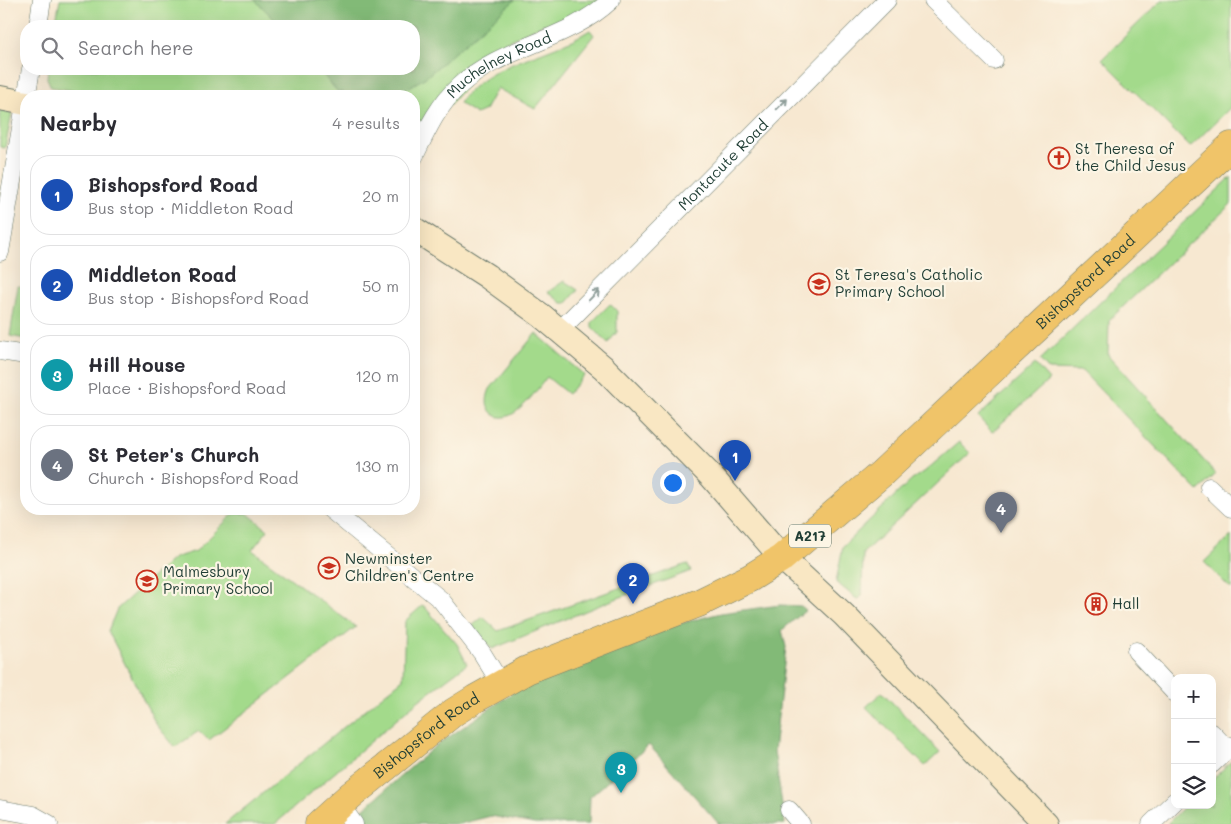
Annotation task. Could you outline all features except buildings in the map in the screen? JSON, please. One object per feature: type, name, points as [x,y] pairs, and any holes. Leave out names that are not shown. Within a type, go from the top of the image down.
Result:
[{"type":"main road","name":"Bishopsford Road","points":[[319,824],[347,815],[350,796],[454,712],[501,684],[527,670],[566,654],[699,603],[750,578],[782,558],[881,474],[1231,146]]},
{"type":"street","points":[[39,20],[42,0]]},
{"type":"street","name":"Muchelney Road","points":[[420,146],[448,97],[465,81],[490,65],[586,20],[611,0]]},
{"type":"street","name":"Montacute Road","points":[[560,330],[887,0]]},
{"type":"street","points":[[933,0],[994,60]]},
{"type":"street","points":[[28,90],[29,75]]},
{"type":"street","points":[[0,98],[20,102]]},
{"type":"street","points":[[0,252],[20,137]]},
{"type":"street","points":[[420,233],[480,271],[560,330],[665,428],[711,476],[782,558],[844,615],[1046,824]]},
{"type":"street","points":[[0,351],[20,354]]},
{"type":"street","points":[[1209,487],[1231,508]]},
{"type":"street","points":[[337,515],[441,600],[482,653],[501,684]]},
{"type":"street","points":[[1136,651],[1171,688]]},
{"type":"street","points":[[1216,737],[1229,748],[1216,760]]},
{"type":"street","points":[[1151,824],[1171,805]]},
{"type":"street","points":[[0,809],[32,815],[50,824]]},
{"type":"street","points":[[789,810],[801,824]]},
{"type":"green space","points":[[60,0],[602,0],[553,30],[544,24],[493,48],[495,54],[420,137],[420,90],[69,90],[51,87],[47,78],[47,75],[420,75],[420,20],[56,20]]},
{"type":"green space","points":[[255,0],[515,0],[426,77],[404,90],[336,90],[323,75],[420,75],[420,20],[275,20]]},
{"type":"green space","points":[[1162,0],[1231,0],[1231,107],[1190,147],[1102,59]]},
{"type":"green space","points":[[590,30],[594,35],[535,109],[497,88],[485,110],[476,114],[459,103],[486,78]]},
{"type":"green space","points":[[0,110],[12,113],[5,148],[0,147]]},
{"type":"green space","points":[[1231,177],[1231,204],[1109,320],[1108,355],[1216,474],[1198,491],[1082,371],[1049,370],[1040,360]]},
{"type":"green space","points":[[564,281],[578,290],[567,303],[562,303],[548,292]]},
{"type":"green space","points":[[18,286],[20,286],[20,338],[10,336]]},
{"type":"green space","points":[[610,304],[617,311],[617,332],[608,343],[592,327],[592,322]]},
{"type":"green space","points":[[536,333],[584,375],[568,394],[547,377],[530,399],[514,413],[506,417],[498,417],[491,412],[487,403],[490,389]]},
{"type":"green space","points":[[1035,364],[1049,380],[992,432],[978,417]]},
{"type":"green space","points":[[959,442],[970,453],[863,553],[862,596],[857,599],[836,582],[843,546],[912,479],[924,472]]},
{"type":"green space","points":[[232,515],[249,515],[268,530],[252,550],[356,627],[209,740],[199,731],[175,747],[156,724],[108,631],[117,609],[174,558],[196,551]]},
{"type":"green space","points":[[1231,536],[1231,589],[1204,562]]},
{"type":"green space","points":[[687,564],[691,571],[610,601],[492,649],[472,626],[483,617],[498,631]]},
{"type":"green space","points":[[423,605],[457,644],[467,664],[418,701],[275,824],[225,824],[403,679],[405,621]]},
{"type":"green space","points":[[780,605],[801,606],[806,610],[782,630],[786,647],[774,751],[785,824],[719,824],[649,745],[590,797],[589,824],[535,824],[491,816],[459,824],[368,824],[361,811],[433,748],[535,677],[674,625],[721,613]]},
{"type":"green space","points":[[882,692],[940,752],[925,766],[866,707]]},
{"type":"green space","points":[[1231,761],[1231,824],[1167,824],[1182,809],[1216,809],[1216,776]]},
{"type":"place","name":"St Theresa of the Child Jesus","points":[[1059,158]]},
{"type":"place","name":"St Teresa's Catholic Primary School","points":[[819,284]]},
{"type":"place","name":"Bishopsford Road","points":[[735,481]]},
{"type":"place","name":"St Peter's Church","points":[[1001,533]]},
{"type":"place","name":"Newminster Children's Centre","points":[[329,568]]},
{"type":"place","name":"Malmesbury Primary School","points":[[147,581]]},
{"type":"place","name":"Middleton Road","points":[[633,604]]},
{"type":"place","name":"Hall","points":[[1096,604]]},
{"type":"place","name":"Hill House","points":[[621,793]]}]
